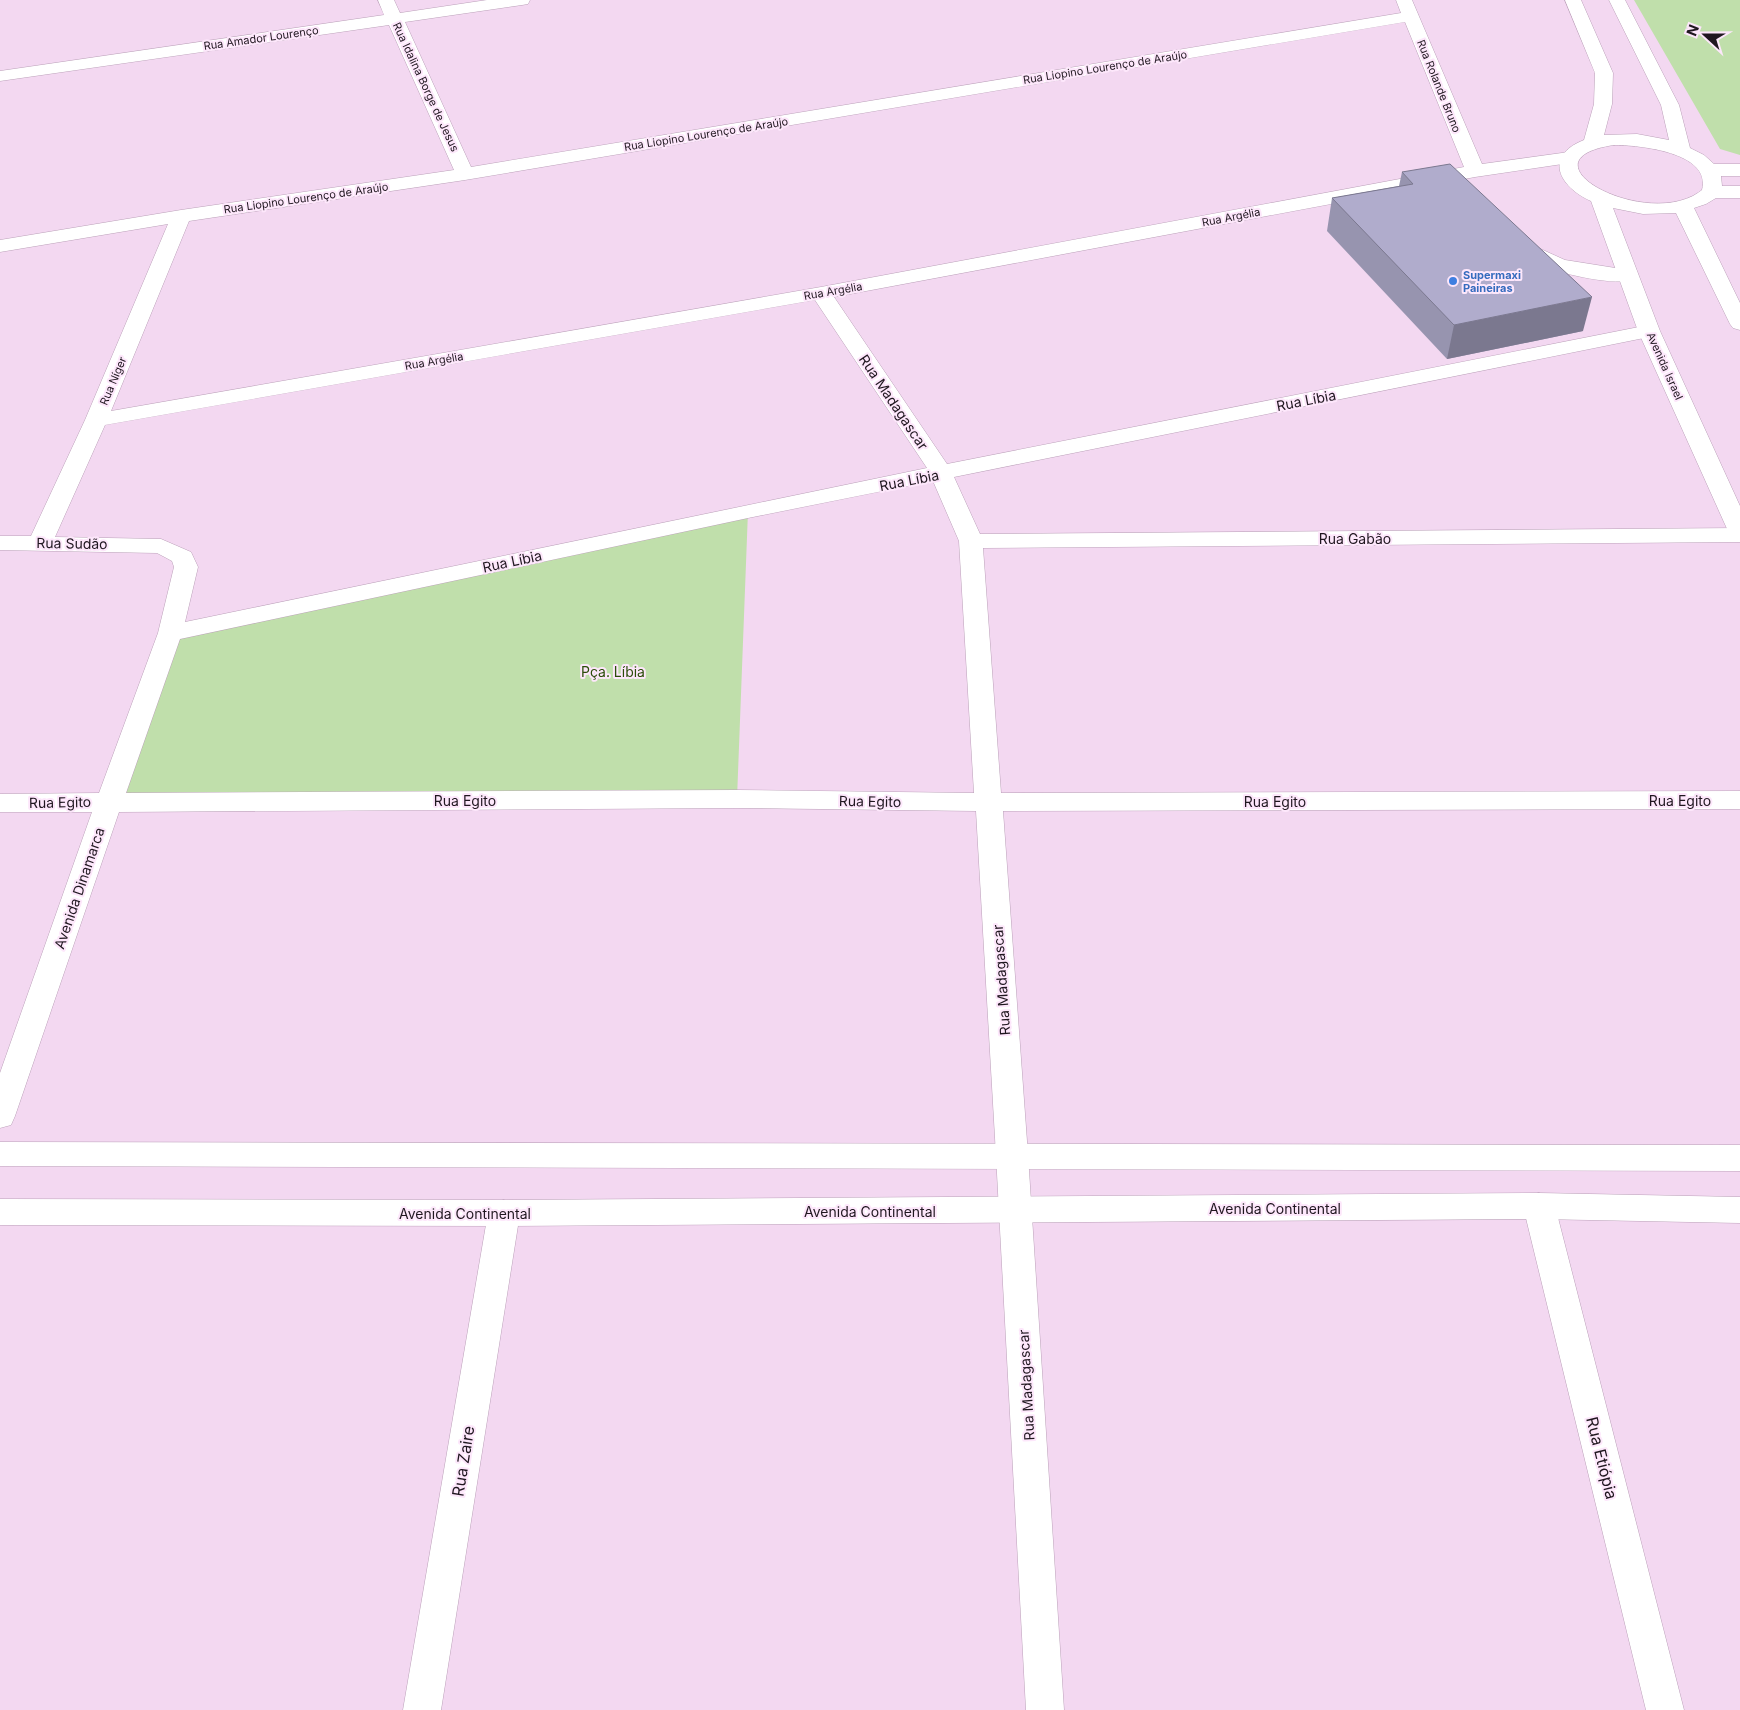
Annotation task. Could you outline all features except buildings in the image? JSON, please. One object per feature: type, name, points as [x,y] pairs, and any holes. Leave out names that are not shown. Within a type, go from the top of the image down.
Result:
[{"type":"street","name":"Rua Idalina Borge de Jesus","points":[[386,0],[466,174]]},
{"type":"street","name":"Rua Amador Lourenço","points":[[0,76],[522,0]]},
{"type":"street","points":[[1573,0],[1604,73],[1603,104],[1593,142]]},
{"type":"street","points":[[1617,0],[1670,106],[1681,150]]},
{"type":"street","name":"Rua Rolande Bruno","points":[[1407,8],[1475,171]]},
{"type":"street","name":"Rua Liopino Lourenço de Araújo","points":[[0,246],[181,216],[466,174],[1407,8]]},
{"type":"street","points":[[1614,139],[1637,139],[1660,143],[1681,150],[1698,159],[1710,170],[1714,181],[1710,192],[1699,201],[1684,206],[1664,209],[1641,208],[1619,204],[1583,189],[1573,179],[1568,169],[1569,158],[1578,149],[1593,142],[1614,139]]},
{"type":"street","name":"Rua Argélia","points":[[96,420],[821,293],[1475,171],[1569,158]]},
{"type":"street","points":[[1710,170],[1740,170]]},
{"type":"street","points":[[1710,192],[1740,192]]},
{"type":"street","name":"Avenida Israel","points":[[1599,197],[1649,331],[1740,531]]},
{"type":"street","points":[[1684,206],[1740,324]]},
{"type":"street","name":"Rua Níger","points":[[40,543],[96,420],[181,216]]},
{"type":"street","points":[[1510,234],[1531,254],[1551,262],[1585,270],[1628,276]]},
{"type":"street","name":"Rua Madagascar","points":[[821,293],[941,473],[971,541],[1012,1155],[1045,1710]]},
{"type":"street","name":"Rua Líbia","points":[[170,633],[748,511],[1649,331]]},
{"type":"street","name":"Rua Gabão","points":[[971,541],[1740,535]]},
{"type":"street","name":"Rua Sudão","points":[[0,542],[145,544]]},
{"type":"street","name":"Avenida Dinamarca","points":[[0,1116],[170,633],[185,579],[186,567],[184,557],[170,548],[145,544]]},
{"type":"street","name":"Rua Egito","points":[[0,803],[737,799],[989,802],[1740,800]]},
{"type":"street","points":[[0,1154],[1740,1158]]},
{"type":"street","name":"Avenida Continental","points":[[0,1212],[504,1213],[1539,1206],[1740,1210]]},
{"type":"street","name":"Rua Etiópia","points":[[1539,1206],[1665,1710]]},
{"type":"street","name":"Rua Zaire","points":[[422,1710],[504,1213]]},
{"type":"green space","points":[[1634,0],[1740,0],[1740,155],[1720,149]]},
{"type":"green space","name":"Pça. Líbia","points":[[748,511],[737,799],[109,802],[170,633]]},
{"type":"place","name":"Supermaxi Paineiras","points":[[1453,281]]}]
